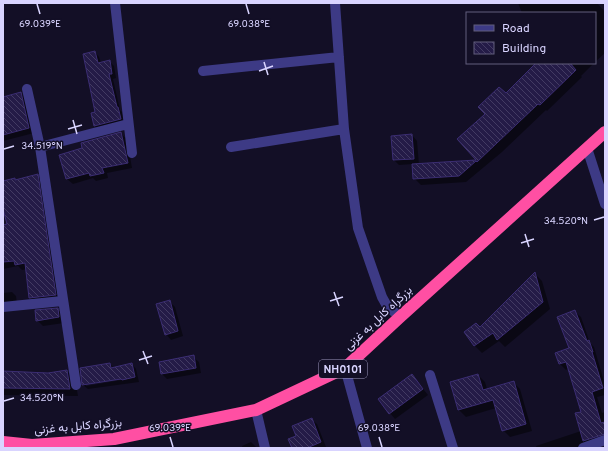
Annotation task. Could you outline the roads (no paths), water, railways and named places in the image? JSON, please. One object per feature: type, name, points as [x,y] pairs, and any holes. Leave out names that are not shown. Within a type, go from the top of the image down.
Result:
[{"type":"highway","name":"بزرگراه کابل به غزنی","points":[[3,442],[32,445],[114,443],[256,410],[345,368],[605,132]]},
{"type":"street","points":[[115,3],[132,153]]},
{"type":"street","points":[[335,3],[344,129],[358,228],[382,297],[387,306],[400,317]]},
{"type":"street","points":[[203,72],[339,57]]},
{"type":"street","points":[[27,89],[40,147],[62,301],[76,385]]},
{"type":"street","points":[[40,147],[128,124]]},
{"type":"street","points":[[231,147],[344,129]]},
{"type":"street","points":[[587,148],[605,204]]},
{"type":"street","points":[[3,307],[62,301]]},
{"type":"street","points":[[345,368],[367,448]]},
{"type":"street","points":[[430,375],[453,448]]},
{"type":"street","points":[[256,410],[265,448]]},
{"type":"street","points":[[583,448],[605,440]]}]
